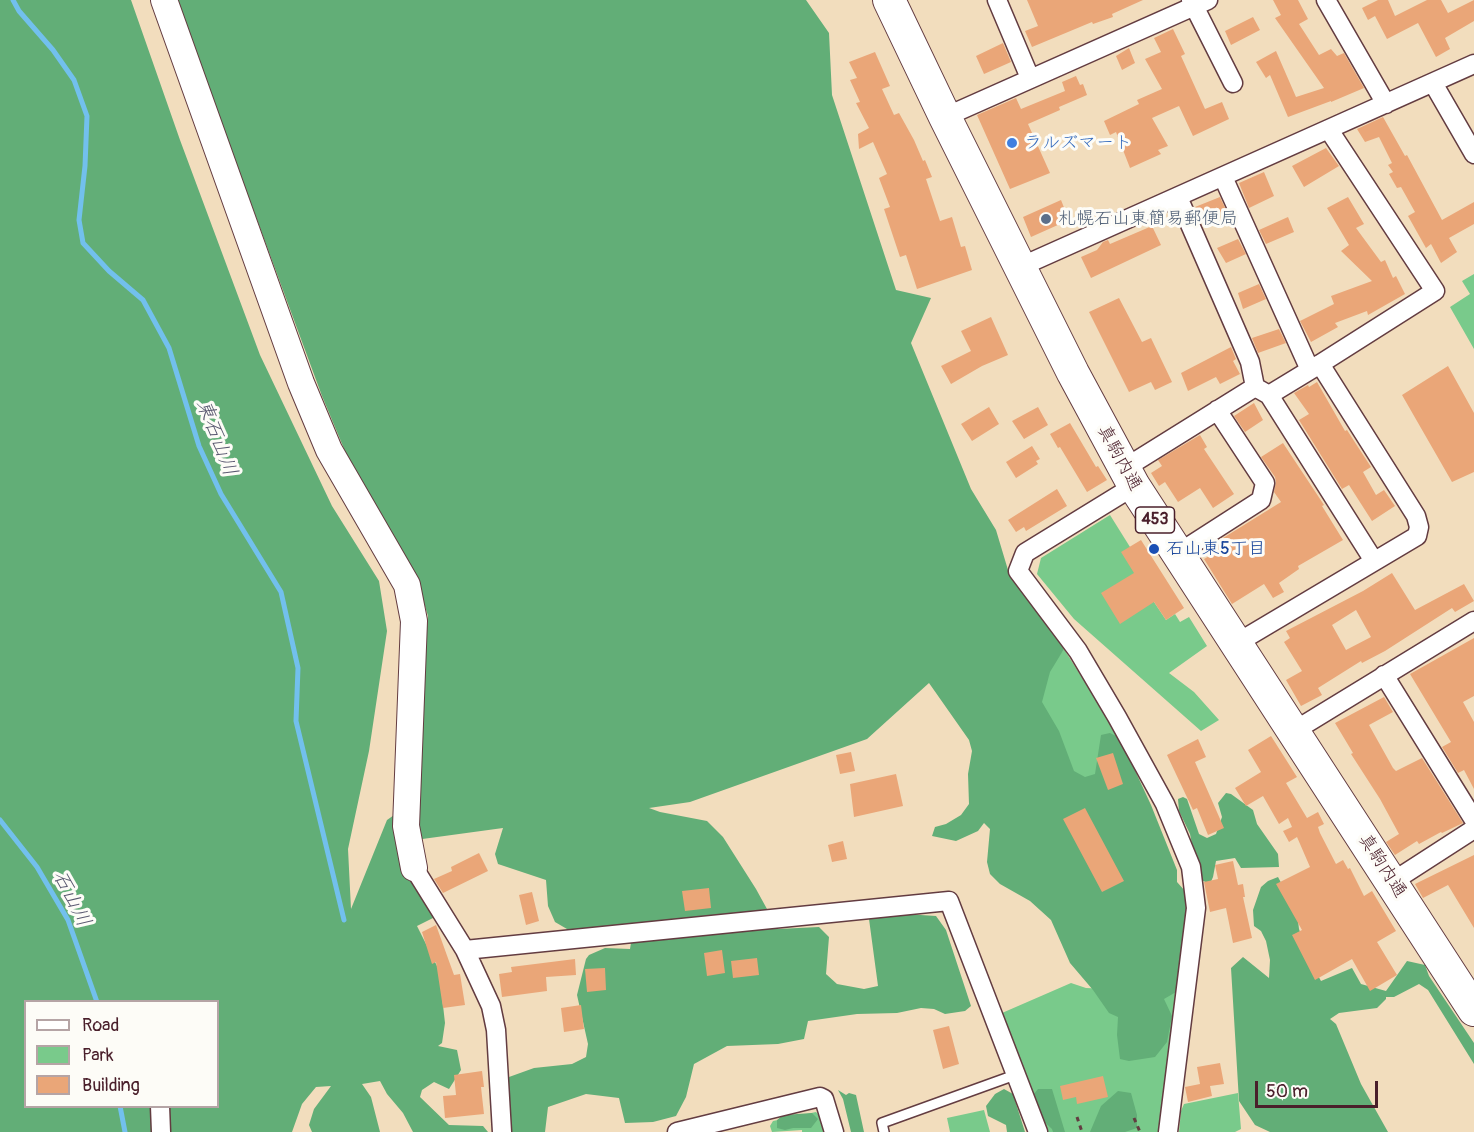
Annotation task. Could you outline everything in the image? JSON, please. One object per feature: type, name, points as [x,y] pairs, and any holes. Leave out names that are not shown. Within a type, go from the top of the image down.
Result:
[{"type":"highway","name":"真駒内通","points":[[889,0],[1073,373],[1130,477],[1177,554],[1392,882],[1469,992]]},
{"type":"street","points":[[164,0],[301,382],[329,450],[407,585],[414,621],[406,826],[414,868],[465,950],[491,1006],[496,1030],[502,1132]]},
{"type":"street","points":[[997,0],[1030,78]]},
{"type":"street","points":[[1326,0],[1386,104]]},
{"type":"street","points":[[945,117],[1198,2],[1233,82]]},
{"type":"street","points":[[1020,267],[1474,64]]},
{"type":"street","points":[[1433,83],[1474,154]]},
{"type":"street","points":[[1168,1132],[1197,909],[1191,867],[1165,804],[1117,717],[1078,651],[1018,571],[1025,554],[1217,410],[1315,367],[1435,291],[1329,130]]},
{"type":"street","points":[[1223,177],[1315,367],[1416,516],[1419,527],[1417,536],[1237,643]]},
{"type":"street","points":[[1178,197],[1262,391],[1374,561]]},
{"type":"street","points":[[1177,554],[1261,500],[1265,483],[1217,410]]},
{"type":"street","points":[[1294,731],[1474,621]]},
{"type":"street","points":[[1384,675],[1474,820]]},
{"type":"street","points":[[1392,882],[1474,829]]},
{"type":"street","points":[[465,950],[949,901],[1038,1132]]},
{"type":"street","points":[[677,1132],[820,1097],[825,1099],[834,1132]]},
{"type":"street","points":[[160,1108],[162,1132]]},
{"type":"lane","points":[[884,1132],[882,1123],[1015,1075]]},
{"type":"path","points":[[1077,1117],[1082,1132]]},
{"type":"path","points":[[1134,1118],[1140,1132]]},
{"type":"green space","points":[[0,0],[131,0],[260,355],[332,506],[379,581],[387,631],[369,751],[348,849],[351,909],[387,820],[397,813],[434,907],[433,918],[417,926],[439,970],[445,1023],[442,1043],[438,1046],[457,1050],[461,1070],[449,1089],[434,1082],[422,1090],[420,1097],[449,1125],[483,1126],[488,1132],[413,1132],[403,1113],[387,1094],[380,1081],[362,1084],[371,1097],[380,1132],[312,1132],[309,1125],[314,1109],[331,1086],[316,1087],[302,1104],[292,1132],[0,1132]]},
{"type":"green space","points":[[176,0],[806,0],[829,33],[832,95],[896,290],[931,298],[911,343],[971,489],[996,530],[1008,570],[1064,649],[1050,672],[1042,702],[1059,731],[1074,771],[1085,777],[1095,774],[1101,735],[1110,733],[1120,738],[1151,805],[1177,870],[1177,882],[1185,891],[1186,909],[1176,992],[1164,999],[1172,1016],[1167,1042],[1155,1057],[1129,1061],[1120,1059],[1117,1035],[1118,1017],[1109,1013],[1070,963],[1051,920],[1030,901],[1000,884],[990,874],[987,862],[990,829],[984,823],[978,831],[956,841],[932,836],[935,827],[946,824],[961,815],[969,804],[968,774],[972,751],[969,740],[929,683],[867,739],[690,802],[649,808],[707,821],[723,837],[778,929],[819,927],[829,937],[826,974],[837,984],[864,989],[878,986],[869,919],[905,914],[936,916],[946,930],[971,1006],[965,1011],[945,1014],[934,1009],[921,1008],[897,1013],[857,1014],[808,1021],[804,1039],[778,1044],[727,1046],[694,1064],[686,1097],[676,1116],[653,1122],[625,1123],[619,1098],[586,1094],[548,1107],[545,1132],[507,1132],[503,1091],[509,1077],[534,1068],[572,1064],[586,1057],[588,1044],[577,995],[586,959],[589,955],[605,948],[630,949],[634,925],[567,929],[555,922],[548,906],[546,880],[498,864],[495,854],[503,828],[415,840],[410,820],[428,616],[417,580],[355,475],[322,396]]},
{"type":"green space","points":[[1474,274],[1474,349],[1450,307],[1470,294],[1462,281]]},
{"type":"green space","points":[[1110,515],[1130,547],[1154,602],[1166,620],[1175,614],[1180,622],[1189,617],[1207,646],[1169,673],[1194,692],[1219,720],[1201,731],[1074,619],[1037,574],[1041,558]]},
{"type":"green space","points":[[1064,649],[1120,738],[1099,774],[1077,782],[1042,713],[1041,695],[1048,670]]},
{"type":"green space","points":[[1226,793],[1231,794],[1253,810],[1257,824],[1278,854],[1279,867],[1241,868],[1235,858],[1216,861],[1210,884],[1199,879],[1190,834],[1179,811],[1178,799],[1183,797],[1187,799],[1199,834],[1207,838],[1216,834],[1222,817],[1218,803]]},
{"type":"green space","points":[[1278,877],[1297,913],[1299,929],[1308,957],[1321,981],[1352,968],[1361,984],[1386,991],[1407,961],[1425,965],[1429,976],[1474,1043],[1474,1064],[1428,990],[1419,984],[1394,997],[1386,997],[1377,1008],[1339,1013],[1330,1019],[1336,1024],[1361,1084],[1388,1132],[1270,1132],[1255,1125],[1239,1101],[1231,968],[1243,957],[1269,978],[1270,960],[1266,941],[1261,931],[1254,926],[1253,910],[1261,887]]},
{"type":"green space","points":[[1071,983],[1086,988],[1176,992],[1160,1132],[1047,1132],[1002,1013]]},
{"type":"green space","points":[[1004,1089],[1013,1094],[1025,1132],[1007,1132],[1006,1125],[988,1116],[986,1106],[995,1094]]},
{"type":"green space","points":[[1038,1089],[1052,1089],[1065,1132],[1053,1132],[1036,1114],[1033,1095]]},
{"type":"green space","points":[[838,1090],[846,1095],[849,1093],[856,1095],[864,1132],[851,1132],[843,1099]]},
{"type":"green space","points":[[1118,1091],[1131,1093],[1137,1115],[1137,1128],[1125,1132],[1090,1132],[1101,1106]]},
{"type":"green space","points":[[1238,1093],[1241,1129],[1235,1132],[1179,1132],[1184,1104]]},
{"type":"green space","points":[[984,1110],[990,1132],[950,1132],[947,1118]]},
{"type":"green space","points":[[816,1112],[820,1116],[824,1132],[802,1132],[802,1130],[772,1132],[770,1126],[773,1121]]},
{"type":"green space","points":[[812,1113],[818,1119],[811,1128],[785,1130],[777,1128],[777,1120],[783,1115]]},
{"type":"building","points":[[1027,0],[1143,0],[1112,14],[1113,17],[1093,24],[1092,22],[1032,47],[1025,31],[1038,26]]},
{"type":"building","points":[[1273,0],[1298,0],[1308,19],[1299,24],[1319,55],[1331,49],[1337,56],[1344,53],[1364,88],[1288,117],[1270,75],[1266,78],[1256,62],[1276,51],[1296,97],[1324,88],[1275,18],[1281,15]]},
{"type":"building","points":[[1378,0],[1388,0],[1395,16],[1427,0],[1441,0],[1448,13],[1474,0],[1474,21],[1445,38],[1450,49],[1436,57],[1418,23],[1387,39],[1375,16],[1368,20],[1362,8]]},
{"type":"building","points":[[1253,17],[1260,30],[1231,45],[1225,31]]},
{"type":"building","points":[[1173,29],[1185,54],[1181,56],[1205,109],[1222,102],[1229,119],[1193,136],[1179,106],[1152,118],[1168,146],[1158,150],[1161,154],[1130,168],[1116,132],[1110,135],[1104,121],[1139,104],[1137,100],[1162,89],[1145,59],[1161,52],[1154,38]]},
{"type":"building","points":[[1003,43],[1011,62],[984,74],[976,56]]},
{"type":"building","points":[[1129,48],[1135,63],[1122,70],[1116,56]]},
{"type":"building","points":[[875,52],[890,86],[882,89],[894,115],[899,113],[932,177],[926,179],[940,221],[952,217],[961,247],[965,246],[972,270],[917,289],[906,255],[900,257],[884,209],[890,207],[879,178],[887,174],[873,142],[859,149],[858,134],[869,128],[856,103],[860,102],[850,80],[857,78],[849,62]]},
{"type":"building","points":[[1076,76],[1080,85],[1083,84],[1087,95],[1028,124],[1050,173],[1010,189],[977,115],[1016,98],[1021,109],[1065,91],[1062,82]]},
{"type":"building","points":[[1383,117],[1405,156],[1407,155],[1442,220],[1474,202],[1474,224],[1449,238],[1457,252],[1441,263],[1431,244],[1426,248],[1408,216],[1415,212],[1401,187],[1397,188],[1389,174],[1393,172],[1388,165],[1392,163],[1379,137],[1365,142],[1357,129]]},
{"type":"building","points":[[1326,148],[1339,166],[1304,187],[1292,166]]},
{"type":"building","points":[[1264,172],[1274,196],[1249,208],[1239,183]]},
{"type":"building","points":[[1220,197],[1226,210],[1200,220],[1195,207]]},
{"type":"building","points":[[1348,197],[1364,224],[1356,228],[1381,262],[1385,260],[1393,278],[1396,276],[1405,294],[1368,315],[1367,311],[1335,323],[1338,327],[1311,342],[1300,321],[1334,304],[1331,296],[1372,281],[1341,251],[1349,245],[1327,208]]},
{"type":"building","points":[[1061,200],[1069,220],[1031,237],[1023,217]]},
{"type":"building","points":[[1288,217],[1294,232],[1266,244],[1259,230]]},
{"type":"building","points":[[1152,226],[1161,245],[1091,278],[1081,257],[1097,250],[1103,242],[1108,240],[1110,244]]},
{"type":"building","points":[[1238,239],[1246,254],[1226,263],[1217,248]]},
{"type":"building","points":[[1259,284],[1266,299],[1243,309],[1238,293]]},
{"type":"building","points":[[1119,298],[1142,342],[1151,338],[1172,382],[1155,390],[1151,382],[1129,392],[1089,312]]},
{"type":"building","points":[[991,317],[1008,355],[982,366],[951,384],[941,366],[971,351],[961,331]]},
{"type":"building","points":[[1279,329],[1286,343],[1258,353],[1252,338]]},
{"type":"building","points":[[1231,347],[1236,359],[1233,361],[1240,374],[1220,384],[1216,377],[1188,391],[1181,373]]},
{"type":"building","points":[[1448,366],[1474,413],[1474,472],[1452,482],[1402,395]]},
{"type":"building","points":[[1317,382],[1345,431],[1347,430],[1371,467],[1363,472],[1376,495],[1384,490],[1395,506],[1372,521],[1349,485],[1342,489],[1299,420],[1309,414],[1294,393]]},
{"type":"building","points":[[1254,403],[1263,420],[1245,432],[1234,416]]},
{"type":"building","points":[[989,407],[999,424],[972,441],[961,424]]},
{"type":"building","points":[[1038,407],[1048,425],[1024,439],[1012,421]]},
{"type":"building","points":[[1070,423],[1096,467],[1098,466],[1107,480],[1087,492],[1050,434]]},
{"type":"building","points":[[1200,435],[1207,447],[1204,449],[1234,494],[1213,508],[1200,488],[1178,502],[1165,482],[1159,486],[1151,473],[1162,466],[1158,460]]},
{"type":"building","points":[[1283,443],[1324,505],[1322,506],[1343,540],[1298,566],[1299,569],[1279,583],[1284,592],[1273,598],[1264,584],[1232,604],[1204,559],[1211,555],[1207,548],[1281,502],[1274,492],[1275,477],[1261,457]]},
{"type":"building","points":[[1032,446],[1040,459],[1036,461],[1038,464],[1016,478],[1006,462]]},
{"type":"building","points":[[1057,489],[1067,506],[1026,531],[1024,527],[1016,532],[1008,520]]},
{"type":"building","points":[[1141,540],[1184,608],[1166,620],[1154,602],[1120,624],[1101,593],[1134,573],[1121,552]]},
{"type":"building","points":[[1392,573],[1415,610],[1464,584],[1474,601],[1455,612],[1452,608],[1385,651],[1362,663],[1361,661],[1318,688],[1322,695],[1301,706],[1286,680],[1302,671],[1284,642],[1290,638],[1286,631],[1363,591]],"holes":[[[1356,610],[1371,637],[1346,650],[1332,625]]]},
{"type":"building","points":[[1474,638],[1474,696],[1463,702],[1474,722],[1474,789],[1464,770],[1458,773],[1442,747],[1451,742],[1410,674]]},
{"type":"building","points":[[1384,697],[1393,712],[1369,725],[1393,768],[1396,771],[1422,758],[1463,823],[1419,844],[1417,841],[1395,855],[1386,842],[1399,834],[1335,723]]},
{"type":"building","points":[[1271,736],[1297,777],[1286,783],[1307,818],[1318,812],[1324,824],[1318,827],[1320,833],[1336,864],[1343,860],[1348,869],[1350,868],[1364,896],[1372,891],[1396,931],[1377,942],[1397,975],[1370,991],[1352,959],[1315,980],[1292,935],[1302,930],[1276,884],[1310,867],[1297,837],[1289,842],[1283,831],[1292,827],[1288,818],[1279,824],[1263,796],[1246,806],[1235,788],[1261,772],[1248,750]]},
{"type":"building","points":[[1198,739],[1206,757],[1195,762],[1224,828],[1208,835],[1197,808],[1193,810],[1167,755]]},
{"type":"building","points":[[851,752],[855,771],[840,774],[836,755]]},
{"type":"building","points":[[1113,753],[1123,784],[1108,790],[1096,758]]},
{"type":"building","points":[[896,774],[903,806],[854,817],[850,784]]},
{"type":"building","points":[[1085,808],[1124,881],[1102,892],[1063,819]]},
{"type":"building","points":[[843,841],[847,859],[832,862],[828,845]]},
{"type":"building","points":[[479,853],[488,871],[443,893],[434,879],[452,871],[451,867]]},
{"type":"building","points":[[1474,855],[1474,928],[1448,885],[1423,898],[1415,884]]},
{"type":"building","points":[[1233,861],[1238,885],[1243,884],[1245,897],[1243,897],[1252,938],[1233,943],[1226,908],[1210,912],[1204,882],[1218,879],[1215,865]]},
{"type":"building","points":[[709,888],[711,908],[685,911],[682,891]]},
{"type":"building","points":[[532,892],[539,921],[526,925],[519,895]]},
{"type":"building","points":[[436,925],[454,975],[460,974],[465,1005],[443,1008],[436,962],[432,964],[422,932]]},
{"type":"building","points":[[722,950],[725,973],[707,976],[704,953]]},
{"type":"building","points":[[757,958],[759,975],[733,978],[731,961]]},
{"type":"building","points":[[575,959],[576,975],[546,977],[547,991],[502,997],[499,974],[512,972],[511,967]]},
{"type":"building","points":[[605,968],[606,990],[587,992],[585,969]]},
{"type":"building","points":[[581,1005],[584,1029],[564,1032],[561,1008]]},
{"type":"building","points":[[949,1026],[959,1064],[943,1069],[933,1030]]},
{"type":"building","points":[[1220,1063],[1224,1084],[1210,1086],[1212,1096],[1188,1102],[1185,1087],[1200,1084],[1197,1067]]},
{"type":"building","points":[[482,1071],[484,1114],[445,1118],[443,1096],[456,1095],[454,1075]]},
{"type":"building","points":[[1103,1076],[1108,1097],[1077,1104],[1076,1097],[1063,1100],[1060,1086]]},
{"type":"waterway","name":"東石山川","points":[[13,0],[19,11],[53,50],[74,80],[87,116],[85,166],[79,220],[83,243],[109,271],[143,300],[169,348],[199,446],[221,494],[281,592],[298,668],[296,721],[344,920]]},
{"type":"waterway","name":"石山川","points":[[0,820],[37,867],[68,920],[96,1000]]},
{"type":"waterway","name":"石山川","points":[[120,1108],[125,1132]]},
{"type":"place","name":"ラルズマート","points":[[1012,143]]},
{"type":"place","name":"札幌石山東簡易郵便局","points":[[1046,219]]},
{"type":"place","name":"石山東5丁目","points":[[1154,549]]}]
